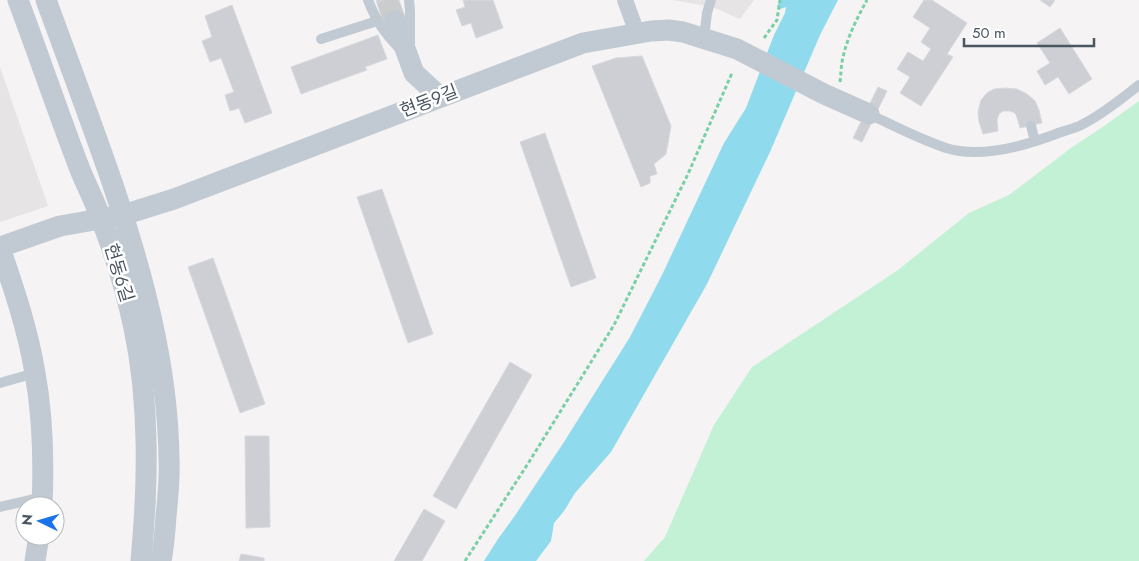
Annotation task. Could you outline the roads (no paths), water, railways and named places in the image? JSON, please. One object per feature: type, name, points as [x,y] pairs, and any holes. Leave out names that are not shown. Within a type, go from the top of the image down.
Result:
[{"type":"street","name":"현동6길","points":[[18,0],[80,168],[101,218],[124,288],[134,328],[145,418],[145,519],[141,561]]},
{"type":"street","name":"현동6길","points":[[46,0],[99,143],[123,215],[139,267],[152,321],[167,413],[169,460],[167,509],[161,561]]},
{"type":"street","points":[[624,0],[637,33]]},
{"type":"street","points":[[386,21],[410,60],[414,73],[440,97]]},
{"type":"street","name":"현동9길","points":[[0,248],[60,226],[123,215],[174,199],[583,43],[637,33],[669,30],[683,32],[737,49],[831,97],[869,114]]},
{"type":"street","points":[[0,248],[25,329],[35,373],[43,444],[42,496]]},
{"type":"street","points":[[35,561],[37,546]]},
{"type":"lane","points":[[321,39],[386,21],[368,0]]},
{"type":"lane","points":[[409,0],[410,60]]},
{"type":"lane","points":[[704,38],[707,13],[711,0]]},
{"type":"lane","points":[[869,114],[947,148],[977,152],[999,150],[1035,141],[1082,124],[1105,111],[1139,85]]},
{"type":"lane","points":[[1031,126],[1035,141]]},
{"type":"lane","points":[[0,383],[35,373]]},
{"type":"lane","points":[[0,507],[15,505]]},
{"type":"water","points":[[781,0],[838,0],[820,35],[770,152],[707,284],[611,452],[575,493],[554,523],[551,541],[536,561],[484,561],[564,442],[630,337],[662,275],[724,143],[746,108],[774,35],[785,13],[786,7],[780,9],[777,6]]},
{"type":"tunnel","points":[[387,0],[395,21]]}]
